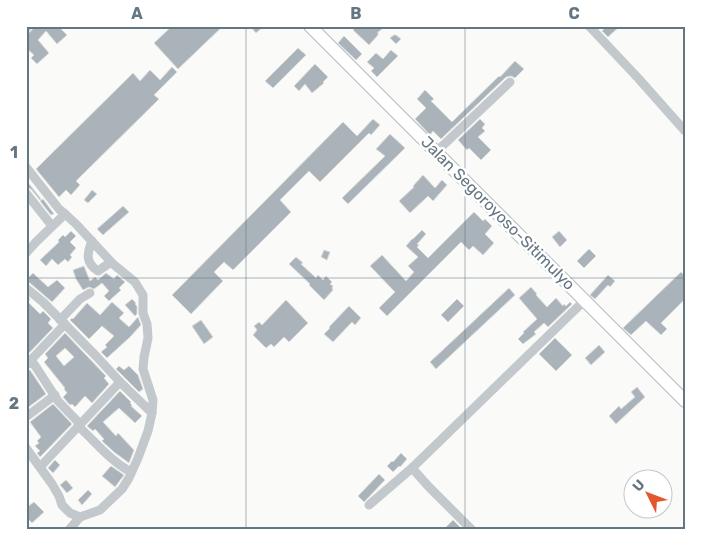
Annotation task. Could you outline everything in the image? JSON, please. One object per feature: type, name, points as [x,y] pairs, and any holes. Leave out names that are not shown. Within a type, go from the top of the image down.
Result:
[{"type":"main road","name":"Jalan Segoroyoso-Sitimulyo","points":[[310,26],[685,401]]},
{"type":"street","points":[[589,26],[685,131]]},
{"type":"street","points":[[436,152],[510,82]]},
{"type":"street","points":[[26,167],[59,209],[134,282],[144,295],[143,313],[147,324],[148,338],[143,369],[153,400],[148,431],[122,489],[100,510],[80,517],[69,530]]},
{"type":"street","points":[[26,193],[52,226]]},
{"type":"street","points":[[26,253],[65,214]]},
{"type":"street","points":[[92,241],[87,256],[93,268],[98,271],[112,262]]},
{"type":"street","points":[[26,288],[43,302],[152,413]]},
{"type":"street","points":[[27,363],[80,299],[90,293]]},
{"type":"street","points":[[370,505],[412,468],[585,300]]},
{"type":"street","points":[[27,363],[34,364],[58,401],[79,425],[104,451],[123,468],[131,472]]},
{"type":"street","points":[[40,466],[120,382]]},
{"type":"street","points":[[26,417],[54,395]]},
{"type":"street","points":[[26,448],[59,496],[62,505],[70,513],[80,517]]},
{"type":"street","points":[[412,468],[472,530]]},
{"type":"building","points":[[34,26],[58,26],[67,35],[57,44],[46,31],[38,40],[49,53],[37,64],[31,58],[34,55],[26,48],[26,35]]},
{"type":"building","points":[[172,26],[223,26],[178,69],[154,43]]},
{"type":"building","points":[[250,26],[264,26],[256,33]]},
{"type":"building","points":[[356,26],[386,26],[378,32],[378,35],[369,45],[353,30]]},
{"type":"building","points":[[607,26],[620,26],[608,37],[602,31]]},
{"type":"building","points":[[394,35],[401,39],[396,44],[390,38]]},
{"type":"building","points":[[344,36],[362,54],[356,60],[338,43]]},
{"type":"building","points":[[298,48],[306,55],[273,88],[265,81]]},
{"type":"building","points":[[391,50],[398,56],[377,77],[371,71],[374,68],[367,62],[376,53],[383,59]]},
{"type":"building","points":[[515,61],[524,69],[515,78],[511,76],[506,77],[441,139],[433,131],[430,135],[415,119],[426,108],[417,99],[425,90],[434,99],[431,101],[452,122]]},
{"type":"building","points":[[315,64],[328,77],[312,93],[305,84],[299,91],[294,86]]},
{"type":"building","points":[[172,67],[177,72],[154,95],[159,99],[76,181],[80,185],[71,195],[66,190],[59,197],[36,169],[133,73],[140,81],[150,70],[160,80]]},
{"type":"building","points":[[373,119],[380,125],[371,135],[369,133],[320,182],[309,171],[280,200],[291,212],[233,270],[224,262],[214,272],[223,281],[191,314],[172,295],[343,122],[357,136]]},
{"type":"building","points":[[480,119],[485,124],[482,128],[485,131],[478,137],[491,150],[481,160],[469,148],[467,150],[458,140]]},
{"type":"building","points":[[390,134],[405,148],[348,204],[342,198],[385,156],[376,149]]},
{"type":"building","points":[[423,175],[435,188],[442,180],[447,185],[433,201],[428,196],[410,213],[399,201],[414,187]]},
{"type":"building","points":[[26,180],[40,200],[31,189],[26,187]]},
{"type":"building","points":[[92,190],[97,194],[88,203],[84,200]]},
{"type":"building","points":[[43,199],[54,214],[51,215],[40,201]]},
{"type":"building","points":[[123,206],[129,212],[103,235],[97,229]]},
{"type":"building","points":[[474,212],[483,221],[485,219],[492,226],[485,234],[494,243],[483,255],[473,246],[469,250],[461,242],[387,316],[379,308],[395,292],[370,266],[382,255],[406,281],[414,272],[408,266],[418,257],[406,246],[412,239],[422,230],[426,234],[417,244],[419,245],[417,247],[428,258]]},
{"type":"building","points":[[71,231],[76,236],[70,242],[76,248],[70,255],[72,257],[68,262],[65,259],[58,265],[52,259],[46,266],[40,260],[59,242],[58,240],[63,235],[65,237]]},
{"type":"building","points":[[559,231],[567,240],[560,247],[552,237]]},
{"type":"building","points":[[589,249],[596,256],[584,268],[577,261]]},
{"type":"building","points":[[324,250],[330,252],[327,260],[321,257]]},
{"type":"building","points":[[296,257],[316,278],[318,275],[323,280],[326,276],[332,282],[330,284],[333,286],[333,290],[324,300],[289,264]]},
{"type":"building","points":[[84,266],[90,281],[95,277],[98,280],[106,273],[114,279],[117,275],[125,282],[119,288],[121,290],[109,301],[104,296],[109,291],[102,283],[94,289],[89,287],[83,290],[73,270]]},
{"type":"building","points":[[681,272],[685,276],[685,299],[661,323],[667,329],[661,335],[646,321],[631,335],[623,328]]},
{"type":"building","points":[[33,273],[48,287],[57,280],[65,288],[52,302],[30,283],[26,282]]},
{"type":"building","points":[[608,275],[615,281],[610,287],[608,285],[595,299],[590,295]]},
{"type":"building","points":[[531,287],[547,307],[556,298],[563,306],[570,302],[572,304],[548,327],[544,323],[534,332],[536,334],[523,344],[518,339],[537,319],[519,298]]},
{"type":"building","points":[[509,288],[515,295],[436,369],[430,362]]},
{"type":"building","points":[[26,296],[30,299],[28,302],[40,314],[43,311],[51,319],[48,323],[53,328],[28,354],[26,352]]},
{"type":"building","points":[[132,299],[137,306],[137,314],[135,316],[125,305]]},
{"type":"building","points":[[457,299],[464,306],[448,322],[441,315]]},
{"type":"building","points":[[286,300],[308,323],[289,342],[284,337],[274,347],[271,344],[266,348],[253,335],[257,330],[254,326],[259,322],[262,325]]},
{"type":"building","points":[[112,302],[124,313],[119,318],[129,327],[138,317],[141,325],[107,358],[101,352],[107,347],[105,345],[114,336],[102,326],[89,339],[70,320],[87,303],[100,315]]},
{"type":"building","points":[[349,306],[361,318],[355,325],[352,322],[333,342],[324,334]]},
{"type":"building","points":[[201,320],[213,337],[204,344],[192,326]]},
{"type":"building","points":[[65,333],[106,376],[104,378],[109,384],[92,403],[85,396],[75,407],[72,404],[70,405],[63,397],[67,393],[65,388],[44,362],[48,358],[45,354]],"holes":[[[65,348],[74,357],[64,366],[56,356]]]},
{"type":"building","points":[[555,338],[572,355],[556,371],[539,354]]},
{"type":"building","points":[[599,345],[605,352],[591,365],[585,358]]},
{"type":"building","points":[[119,366],[124,370],[129,366],[138,375],[143,389],[139,392],[116,369]]},
{"type":"building","points":[[29,370],[46,394],[26,409],[26,403],[29,400],[26,396],[26,372]]},
{"type":"building","points":[[637,387],[645,397],[616,424],[609,416],[619,406],[621,409],[635,397],[631,392]]},
{"type":"building","points":[[120,391],[131,402],[131,406],[142,416],[135,423],[119,408],[103,422],[116,436],[118,433],[134,450],[129,463],[102,441],[104,439],[95,429],[93,431],[87,426]]},
{"type":"building","points":[[53,404],[72,424],[40,457],[37,453],[40,451],[35,446],[39,443],[37,441],[41,437],[30,422]]},
{"type":"building","points":[[401,453],[407,459],[393,472],[387,466]]},
{"type":"building","points":[[55,460],[60,465],[53,473],[48,468]]},
{"type":"building","points":[[111,466],[124,475],[115,487],[102,476]]},
{"type":"building","points":[[379,474],[385,480],[364,502],[358,496]]},
{"type":"building","points":[[66,480],[73,488],[67,493],[60,485]]},
{"type":"building","points":[[88,490],[92,494],[82,505],[78,500]]},
{"type":"building","points":[[34,502],[44,512],[32,523],[26,517],[26,508]]},
{"type":"building","points":[[453,520],[463,530],[443,530]]}]
